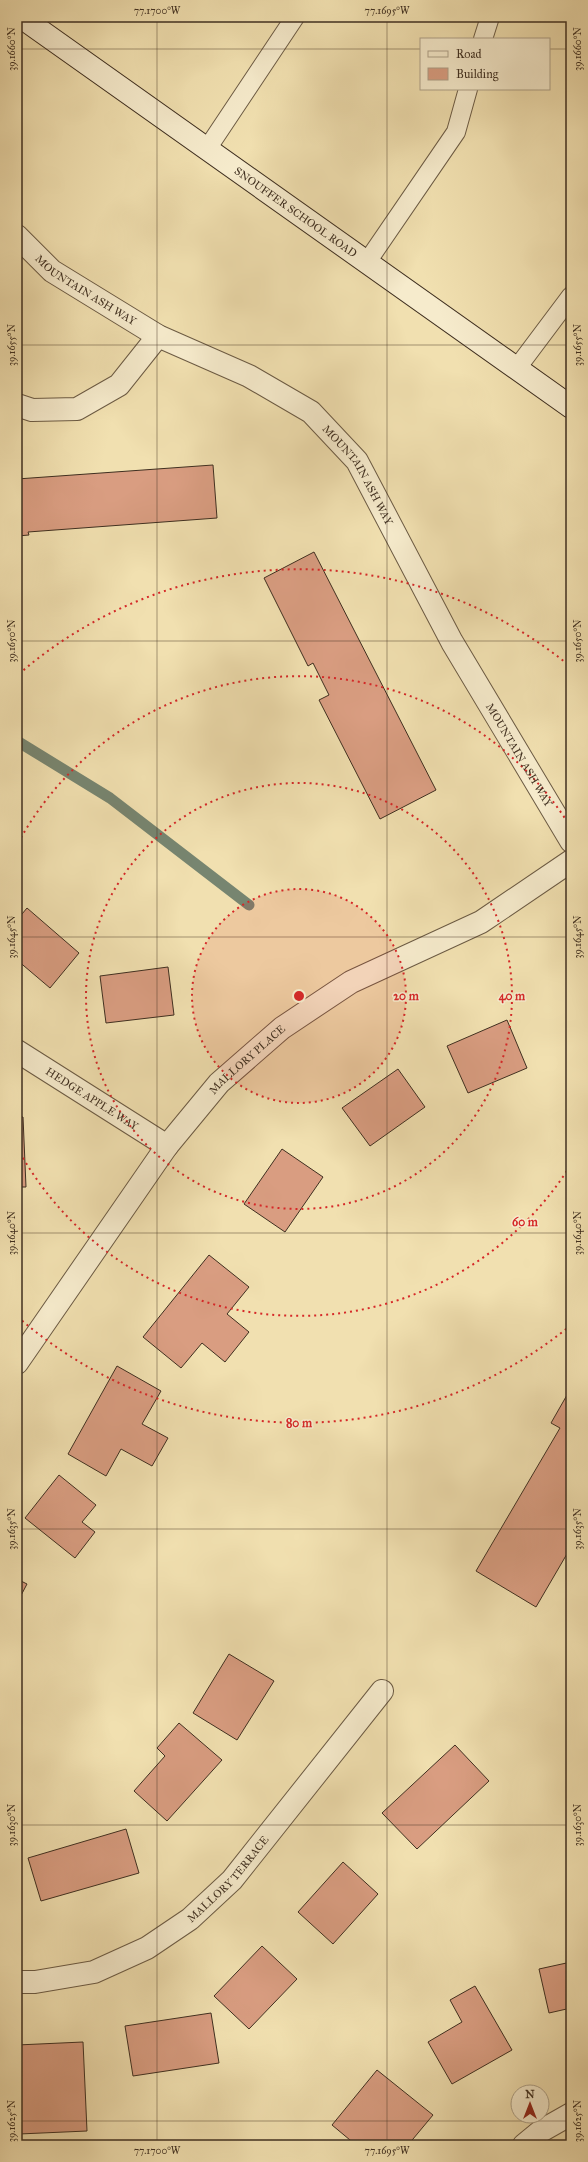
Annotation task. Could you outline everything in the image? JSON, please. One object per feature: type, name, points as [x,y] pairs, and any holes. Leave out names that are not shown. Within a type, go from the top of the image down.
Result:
[{"type":"street","name":"SNOUFFER SCHOOL ROAD","points":[[21,17],[571,407]]},
{"type":"street","name":"MOUNTAIN ASH WAY","points":[[17,236],[52,271],[158,336],[249,376],[312,412],[357,461],[452,642],[571,841]]},
{"type":"street","points":[[17,405],[32,410],[77,409],[119,385],[158,336]]},
{"type":"street","name":"MALLORY PLACE","points":[[17,1363],[167,1146],[219,1083],[282,1028],[351,982],[481,922],[571,861]]},
{"type":"street","name":"HEDGE APPLE WAY","points":[[17,1051],[167,1146]]},
{"type":"street","name":"MALLORY TERRACE","points":[[17,1982],[34,1982],[94,1972],[147,1948],[190,1919],[232,1880],[382,1691]]},
{"type":"street","points":[[524,2145],[541,2131],[571,2114]]},
{"type":"lane","points":[[207,149],[295,17]]},
{"type":"lane","points":[[483,38],[490,17]]},
{"type":"lane","points":[[367,262],[456,132],[468,90]]},
{"type":"lane","points":[[517,368],[571,296]]},
{"type":"building","points":[[213,465],[217,518],[28,532],[29,535],[17,536],[17,479]]},
{"type":"building","points":[[314,552],[436,790],[380,819],[319,700],[329,695],[313,663],[308,666],[264,578]]},
{"type":"building","points":[[27,908],[79,953],[50,988],[17,960],[17,920]]},
{"type":"building","points":[[168,967],[174,1015],[106,1023],[100,976]]},
{"type":"building","points":[[507,1020],[527,1068],[468,1093],[447,1046]]},
{"type":"building","points":[[398,1069],[425,1107],[370,1146],[342,1108]]},
{"type":"building","points":[[17,1117],[23,1117],[26,1187],[17,1187]]},
{"type":"building","points":[[282,1149],[323,1177],[285,1232],[244,1204]]},
{"type":"building","points":[[209,1255],[249,1287],[227,1314],[249,1332],[225,1362],[202,1343],[181,1368],[143,1337]]},
{"type":"building","points":[[117,1366],[161,1391],[142,1424],[168,1438],[152,1466],[121,1449],[106,1476],[68,1454]]},
{"type":"building","points":[[567,1395],[571,1397],[571,1547],[536,1607],[476,1571],[560,1428],[551,1423]]},
{"type":"building","points":[[59,1475],[96,1505],[82,1522],[95,1532],[75,1558],[25,1518]]},
{"type":"building","points":[[17,1579],[27,1584],[17,1603]]},
{"type":"building","points":[[229,1654],[274,1681],[237,1740],[193,1713]]},
{"type":"building","points":[[179,1723],[222,1760],[167,1821],[134,1791],[165,1756],[157,1748]]},
{"type":"building","points":[[455,1745],[489,1781],[417,1849],[382,1813]]},
{"type":"building","points":[[126,1829],[139,1873],[41,1901],[28,1858]]},
{"type":"building","points":[[343,1862],[378,1894],[333,1944],[298,1912]]},
{"type":"building","points":[[262,1946],[297,1979],[249,2029],[214,1996]]},
{"type":"building","points":[[571,1962],[571,2008],[549,2013],[539,1969]]},
{"type":"building","points":[[475,1986],[512,2050],[452,2084],[428,2042],[462,2022],[450,2000]]},
{"type":"building","points":[[211,2013],[219,2063],[133,2076],[125,2026]]},
{"type":"building","points":[[83,2042],[87,2131],[19,2134],[17,2045]]},
{"type":"building","points":[[377,2070],[433,2115],[408,2145],[356,2145],[332,2125]]},
{"type":"waterway","points":[[17,741],[110,798],[249,905]]}]
